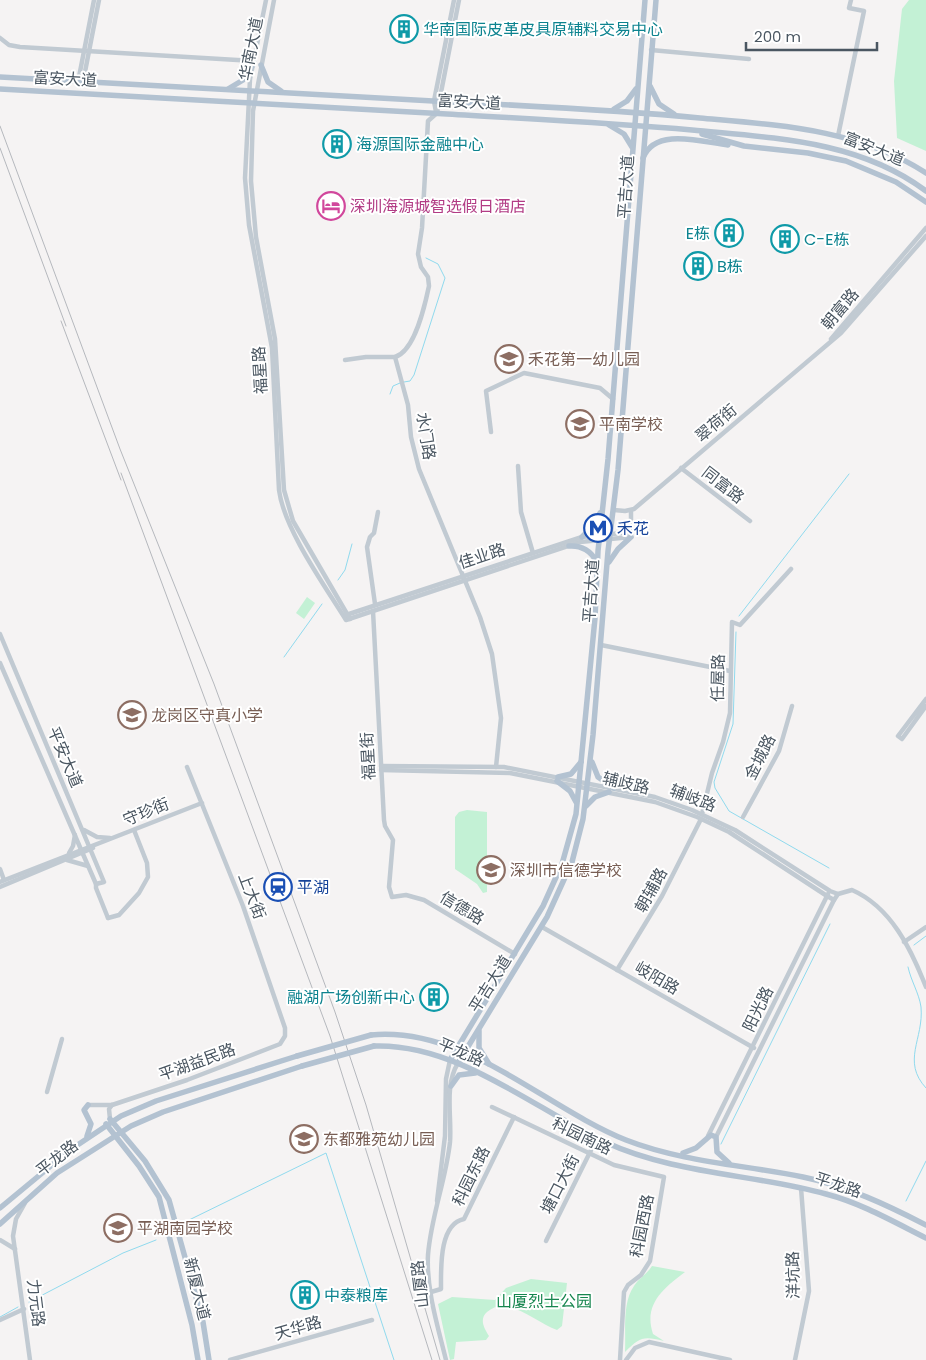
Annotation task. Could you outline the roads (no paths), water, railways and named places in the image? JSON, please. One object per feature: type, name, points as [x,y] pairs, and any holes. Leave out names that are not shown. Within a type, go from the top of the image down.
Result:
[{"type":"main road","name":"平吉大道","points":[[450,1060],[515,954],[550,892],[566,852],[576,808],[580,783],[645,0]]},
{"type":"main road","name":"平吉大道","points":[[458,1063],[542,927],[572,862],[585,810],[610,536],[616,492],[644,126],[656,0]]},
{"type":"main road","points":[[223,89],[238,84],[247,76],[254,62]]},
{"type":"main road","points":[[261,65],[268,82],[276,89],[288,93]]},
{"type":"main road","name":"富安大道","points":[[0,77],[610,110],[785,126],[838,136],[884,151],[926,173]]},
{"type":"main road","points":[[649,78],[652,94],[659,104],[681,116]]},
{"type":"main road","points":[[610,110],[620,107],[628,101],[638,85]]},
{"type":"main road","points":[[201,100],[202,88]]},
{"type":"main road","name":"富安大道","points":[[0,89],[634,125],[791,140],[840,149],[894,170],[926,191]]},
{"type":"main road","points":[[317,107],[318,94]]},
{"type":"main road","points":[[412,100],[412,112]]},
{"type":"main road","points":[[458,115],[459,102]]},
{"type":"main road","points":[[602,123],[620,131],[630,142],[632,149]]},
{"type":"main road","points":[[690,130],[744,146]]},
{"type":"main road","points":[[641,165],[648,149],[664,140],[808,153],[846,161],[890,179],[926,202]]},
{"type":"main road","points":[[604,491],[616,492]]},
{"type":"main road","points":[[582,537],[596,522],[603,504]]},
{"type":"main road","points":[[607,568],[614,553],[632,535]]},
{"type":"main road","points":[[568,546],[585,550],[594,556],[597,563]]},
{"type":"main road","points":[[596,583],[606,584]]},
{"type":"main road","points":[[585,810],[595,796],[612,790],[598,777],[591,757]]},
{"type":"main road","points":[[576,808],[573,794],[558,779],[574,772],[582,758]]},
{"type":"main road","points":[[481,1026],[478,1038],[479,1048],[485,1059],[494,1068]]},
{"type":"main road","name":"平龙路","points":[[0,1207],[70,1150],[109,1122],[156,1101],[297,1056],[371,1035],[410,1037],[456,1048],[614,1134],[639,1144],[676,1154],[805,1178],[836,1186],[881,1202],[926,1225]]},
{"type":"main road","name":"平龙路","points":[[1,1220],[27,1202],[57,1173],[118,1133],[145,1119],[302,1066],[374,1046],[407,1048],[458,1063],[597,1138],[648,1158],[828,1194],[866,1208],[926,1238]]},
{"type":"main road","points":[[451,1086],[459,1075],[468,1072],[480,1074]]},
{"type":"main road","points":[[86,1108],[91,1124],[86,1138]]},
{"type":"main road","name":"新厦大道","points":[[109,1122],[145,1161],[169,1200],[203,1322],[209,1360]]},
{"type":"main road","name":"新厦大道","points":[[118,1133],[159,1197],[192,1324],[198,1360]]},
{"type":"main road","points":[[676,1154],[691,1151],[711,1135],[716,1137],[717,1152],[723,1160],[732,1165]]},
{"type":"main road","points":[[0,1207],[1,1220]]},
{"type":"street","points":[[80,82],[94,0]]},
{"type":"street","points":[[86,52],[99,0]]},
{"type":"street","name":"华南大道","points":[[251,103],[254,62],[266,0]]},
{"type":"street","name":"华南大道","points":[[253,91],[261,65],[274,0]]},
{"type":"street","points":[[345,360],[366,357],[395,358],[405,352],[411,343],[429,286],[428,277],[421,267],[418,254],[422,228],[428,121],[437,114],[437,101],[454,0]]},
{"type":"street","points":[[437,101],[459,0]]},
{"type":"street","points":[[838,136],[864,12],[849,8],[851,0]]},
{"type":"street","points":[[0,38],[14,46],[254,62]]},
{"type":"street","points":[[651,50],[749,59]]},
{"type":"street","name":"福星路","points":[[251,103],[245,163],[247,208],[271,337],[280,498],[290,527],[347,617]]},
{"type":"street","name":"朝富路","points":[[829,342],[926,228]]},
{"type":"street","name":"朝富路","points":[[829,342],[846,327],[926,236]]},
{"type":"street","name":"翠荷街","points":[[631,511],[810,361],[829,342]]},
{"type":"street","name":"水门路","points":[[395,358],[405,389],[416,460],[486,633],[496,669],[500,718],[496,767]]},
{"type":"street","points":[[491,432],[486,391],[524,373],[600,388],[610,385],[614,381]]},
{"type":"street","points":[[600,388],[612,399]]},
{"type":"street","points":[[518,466],[521,512],[532,553]]},
{"type":"street","name":"同富路","points":[[681,468],[750,521]]},
{"type":"street","points":[[614,510],[631,511],[632,535]]},
{"type":"street","points":[[375,604],[367,547],[370,537],[374,533],[378,512]]},
{"type":"street","name":"佳业路","points":[[347,617],[373,611],[532,553],[582,537],[632,535]]},
{"type":"street","name":"佳业路","points":[[347,617],[375,604],[463,579],[599,536]]},
{"type":"street","name":"任屋路","points":[[702,816],[712,773],[728,725],[732,622],[740,624],[791,569]]},
{"type":"street","name":"福星街","points":[[373,611],[385,826],[393,840],[389,887],[392,897]]},
{"type":"street","name":"平安大道","points":[[0,634],[104,882],[96,884]]},
{"type":"street","points":[[601,646],[730,672]]},
{"type":"street","name":"平安大道","points":[[0,663],[89,867],[108,918]]},
{"type":"street","points":[[926,699],[900,737],[926,706]]},
{"type":"street","name":"金城路","points":[[743,817],[779,751],[792,706]]},
{"type":"street","name":"上大街","points":[[188,767],[243,906],[285,1028],[285,1036]]},
{"type":"street","points":[[381,768],[496,767],[588,785]]},
{"type":"street","points":[[381,768],[498,772],[558,779]]},
{"type":"street","name":"辅歧路","points":[[588,785],[702,816],[743,840],[834,900]]},
{"type":"street","name":"守珍街","points":[[0,887],[82,851],[202,803]]},
{"type":"street","name":"辅岐路","points":[[702,816],[757,842],[830,891],[838,894],[852,890],[876,905],[890,919],[904,942],[926,987]]},
{"type":"street","name":"朝辅路","points":[[617,970],[662,896],[702,816]]},
{"type":"street","points":[[82,828],[97,837],[114,838]]},
{"type":"street","points":[[107,925],[108,918],[119,915],[139,893],[148,877],[147,863],[134,830]]},
{"type":"street","points":[[74,834],[73,846],[66,858],[89,867]]},
{"type":"street","name":"守珍街","points":[[2,881],[66,858]]},
{"type":"street","points":[[0,870],[2,881]]},
{"type":"street","name":"阳光路","points":[[708,1137],[754,1048],[830,891]]},
{"type":"street","points":[[834,900],[838,894]]},
{"type":"street","name":"信德路","points":[[392,897],[406,895],[424,900],[515,954]]},
{"type":"street","name":"阳光路","points":[[716,1137],[834,900]]},
{"type":"street","points":[[904,942],[926,926]]},
{"type":"street","name":"岐阳路","points":[[542,927],[760,1051]]},
{"type":"street","name":"平湖益民路","points":[[86,1108],[112,1104],[188,1080],[280,1044],[285,1036]]},
{"type":"street","points":[[47,1092],[62,1039]]},
{"type":"street","name":"山厦路","points":[[437,1205],[436,1191],[445,1136],[446,1079],[450,1060]]},
{"type":"street","name":"山厦路","points":[[446,1360],[431,1292],[428,1254],[449,1144],[451,1086],[458,1063]]},
{"type":"street","points":[[109,1122],[109,1110],[112,1104]]},
{"type":"street","name":"科园南路","points":[[492,1107],[614,1165],[664,1177]]},
{"type":"street","name":"科园东路","points":[[431,1292],[441,1289],[446,1236],[451,1225],[464,1219],[514,1117]]},
{"type":"street","name":"塘口大街","points":[[546,1241],[597,1138]]},
{"type":"street","name":"科园西路","points":[[620,1360],[624,1292],[628,1285],[641,1275],[650,1261],[664,1177]]},
{"type":"street","name":"洋坑路","points":[[796,1360],[809,1291],[801,1188]]},
{"type":"street","name":"力元路","points":[[27,1202],[13,1227],[30,1360]]},
{"type":"street","points":[[0,1240],[16,1250]]},
{"type":"street","points":[[0,1320],[24,1309]]},
{"type":"street","name":"天华路","points":[[230,1360],[372,1320]]},
{"type":"street","points":[[626,1360],[634,1348],[649,1342],[730,1360]]},
{"type":"waterway","points":[[404,382],[410,381],[414,375],[445,278],[438,264],[426,258]]},
{"type":"waterway","points":[[390,394],[393,386],[400,383]]},
{"type":"waterway","points":[[739,616],[849,474]]},
{"type":"waterway","points":[[338,580],[345,570],[352,544]]},
{"type":"waterway","points":[[284,657],[322,604]]},
{"type":"waterway","points":[[736,632],[733,724],[714,782],[715,788],[729,811],[829,868]]},
{"type":"waterway","points":[[721,1144],[830,924]]},
{"type":"waterway","points":[[914,945],[926,936]]},
{"type":"waterway","points":[[908,967],[921,1007],[920,1029],[914,1059],[915,1068],[926,1088]]},
{"type":"waterway","points":[[189,1220],[326,1153],[394,1360]]},
{"type":"waterway","points":[[906,1201],[926,1161]]},
{"type":"waterway","points":[[29,1302],[123,1253],[156,1240]]},
{"type":"waterway","points":[[0,1317],[18,1307]]},
{"type":"railway","points":[[0,126],[120,449],[214,684],[335,1012],[366,1105],[440,1360]]},
{"type":"railway","points":[[0,148],[66,326]]},
{"type":"railway","points":[[61,321],[121,480]]},
{"type":"railway","points":[[121,473],[330,1036],[432,1360]]},
{"type":"place","name":"华南国际皮革皮具原辅料交易中心","points":[[404,29]]},
{"type":"place","name":"海源国际金融中心","points":[[337,144]]},
{"type":"place","name":"深圳海源城智选假日酒店","points":[[331,206]]},
{"type":"place","name":"E栋","points":[[729,233]]},
{"type":"place","name":"C-E栋","points":[[785,239]]},
{"type":"place","name":"B栋","points":[[698,266]]},
{"type":"place","name":"禾花第一幼儿园","points":[[509,359]]},
{"type":"place","name":"平南学校","points":[[580,424]]},
{"type":"place","name":"禾花","points":[[598,528]]},
{"type":"place","name":"龙岗区守真小学","points":[[132,715]]},
{"type":"place","name":"深圳市信德学校","points":[[491,870]]},
{"type":"place","name":"平湖","points":[[278,887]]},
{"type":"place","name":"融湖广场创新中心","points":[[434,997]]},
{"type":"place","name":"东都雅苑幼儿园","points":[[304,1139]]},
{"type":"place","name":"平湖南园学校","points":[[118,1228]]},
{"type":"place","name":"中泰粮库","points":[[305,1295]]},
{"type":"park label","name":"山厦烈士公园","points":[[544,1301]]}]
